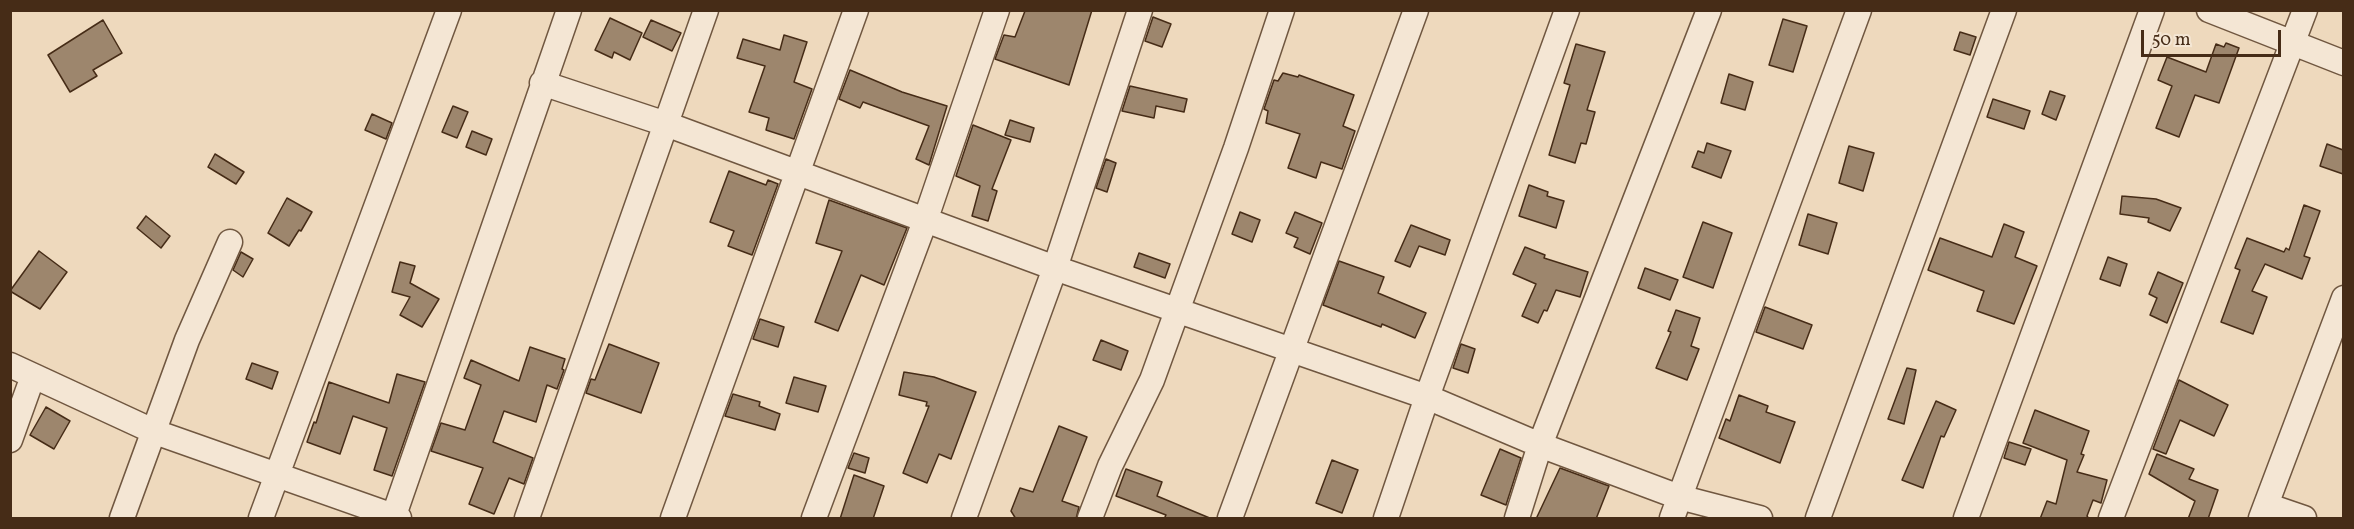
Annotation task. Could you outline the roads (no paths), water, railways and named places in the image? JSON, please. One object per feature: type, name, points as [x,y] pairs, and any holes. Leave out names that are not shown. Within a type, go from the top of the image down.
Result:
[{"type":"street","points":[[261,519],[449,10]]},
{"type":"street","points":[[10,365],[154,432],[395,518],[568,10]]},
{"type":"street","points":[[527,519],[706,10]]},
{"type":"street","points":[[673,519],[856,10]]},
{"type":"street","points":[[814,519],[925,221],[997,10]]},
{"type":"street","points":[[964,519],[1055,268],[1140,10]]},
{"type":"street","points":[[1090,519],[1110,466],[1152,380],[1175,310],[1236,148],[1282,10]]},
{"type":"street","points":[[1230,519],[1290,349],[1416,10]]},
{"type":"street","points":[[1386,519],[1427,397],[1566,10]]},
{"type":"street","points":[[1517,519],[1540,445],[1709,10]]},
{"type":"street","points":[[1676,508],[1860,10]]},
{"type":"street","points":[[1818,519],[2004,10]]},
{"type":"street","points":[[1966,519],[2152,10]]},
{"type":"street","points":[[2209,10],[2343,63]]},
{"type":"street","points":[[2112,519],[2304,10]]},
{"type":"street","points":[[542,83],[666,124],[1055,268],[1427,397],[1540,445],[1676,508],[1760,519]]},
{"type":"street","points":[[122,519],[187,340],[230,243]]},
{"type":"street","points":[[2304,519],[2263,512],[2343,298]]},
{"type":"street","points":[[10,440],[33,376]]}]
